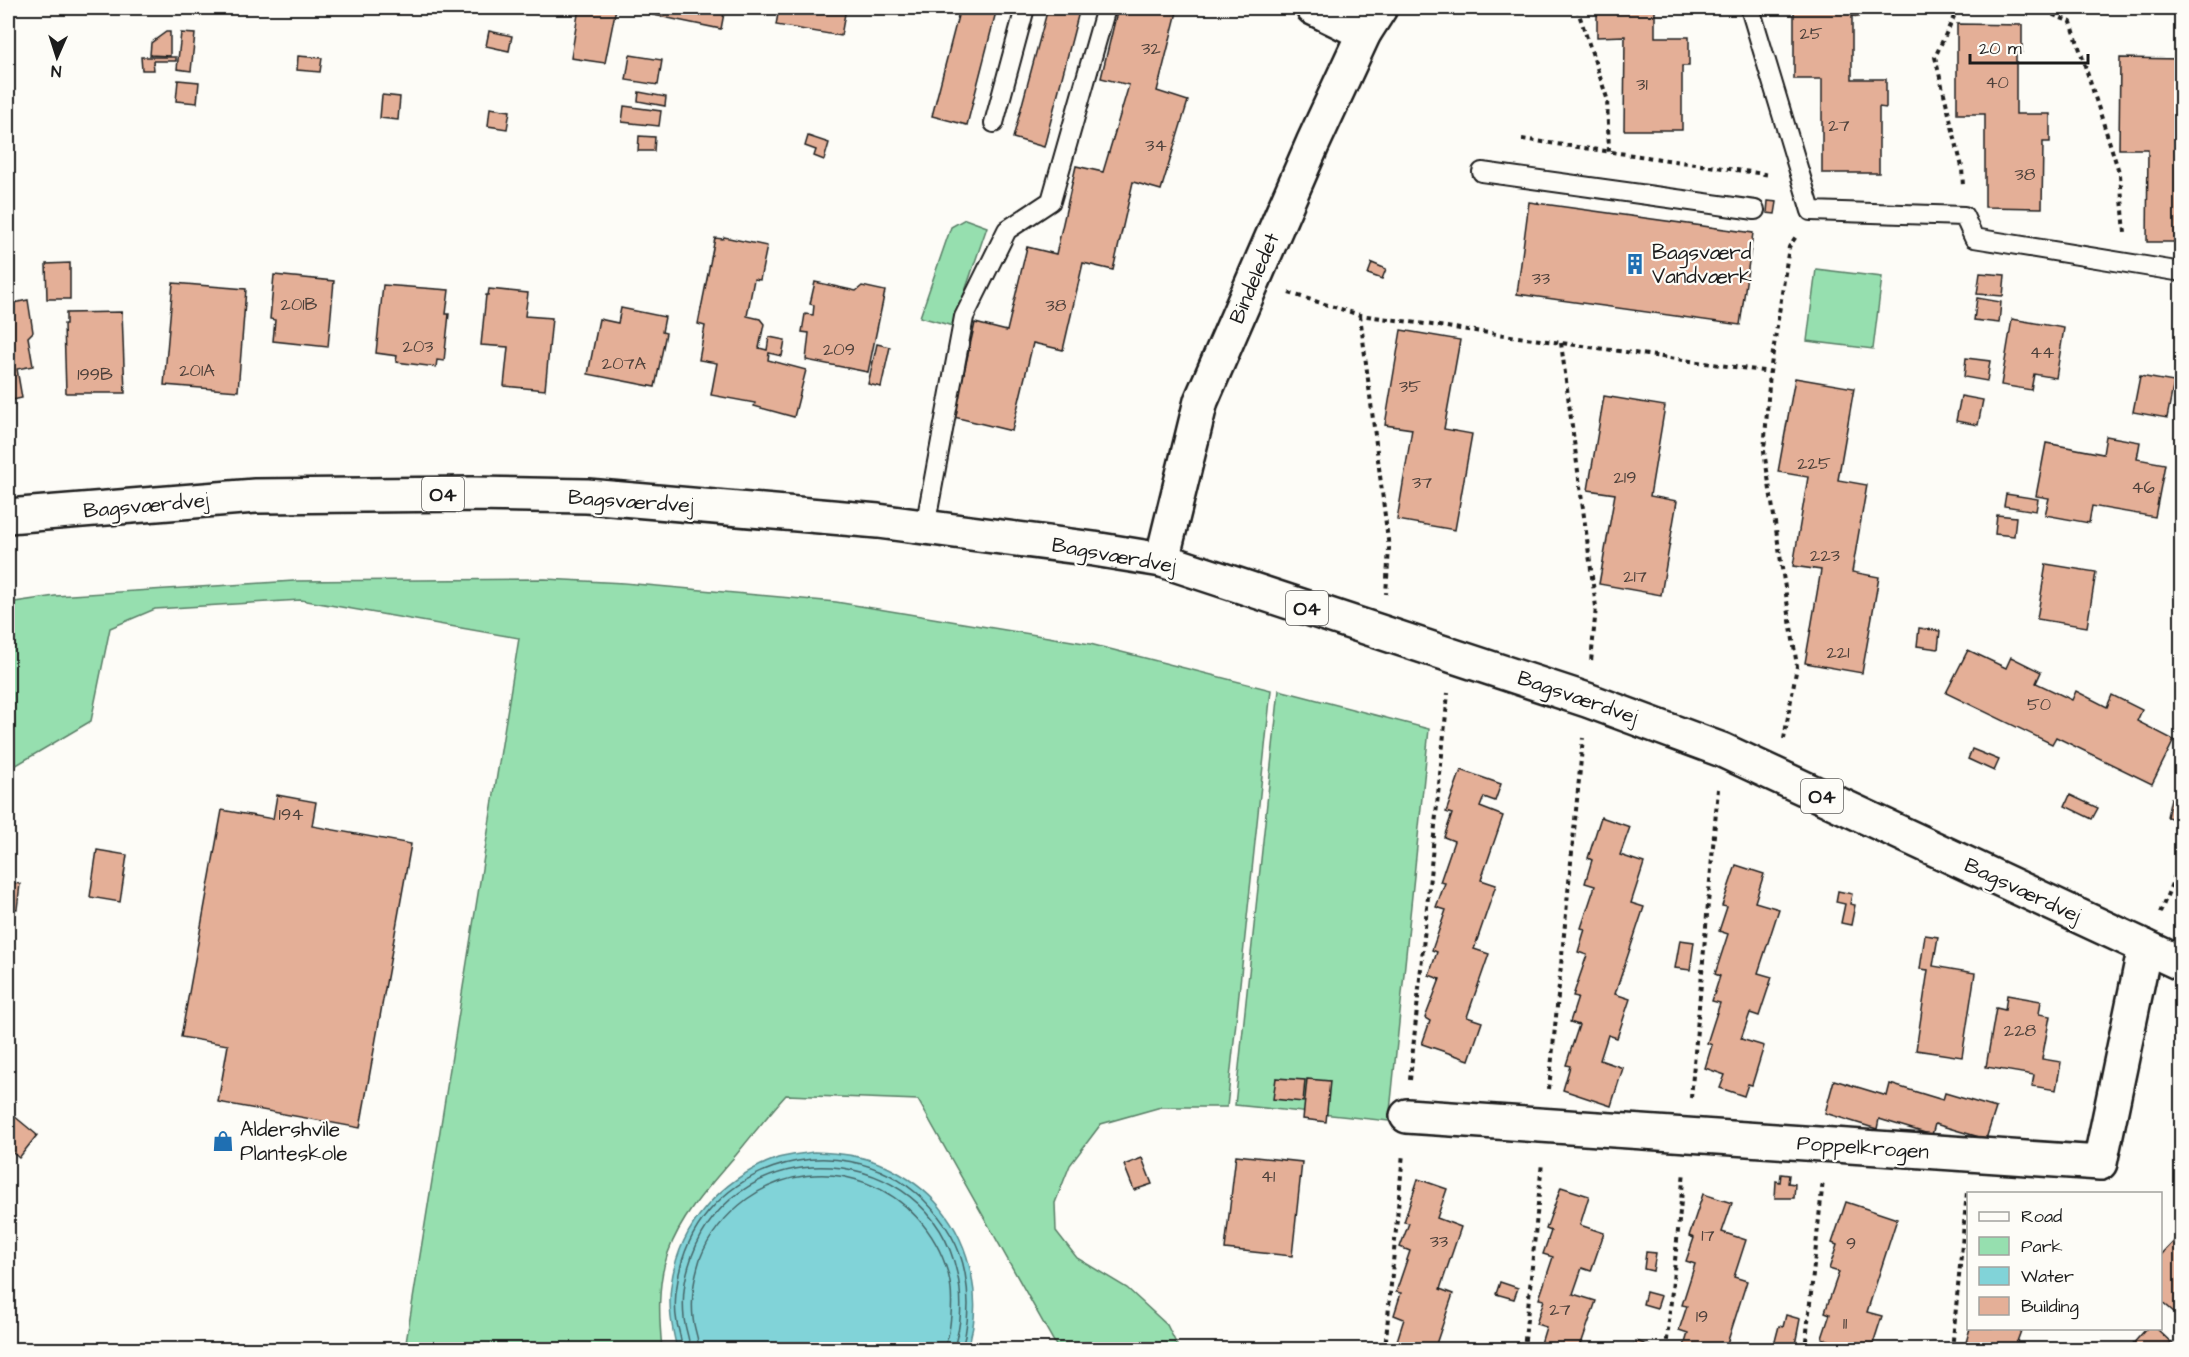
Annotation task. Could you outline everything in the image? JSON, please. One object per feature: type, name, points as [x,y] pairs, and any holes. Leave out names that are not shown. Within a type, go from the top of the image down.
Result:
[{"type":"main road","points":[[1313,8],[1372,20]]},
{"type":"main road","name":"Bindeledet","points":[[1162,560],[1201,401],[1252,282],[1372,20]]},
{"type":"main road","name":"Bagsværdvej","points":[[8,516],[255,496],[472,494],[587,496],[878,521],[1162,560],[1587,700],[1722,750],[2181,964]]},
{"type":"main road","name":"Poppelkrogen","points":[[1407,1116],[2100,1163],[2145,947]]},
{"type":"lane","points":[[994,123],[1025,8]]},
{"type":"lane","points":[[925,527],[964,317],[1008,230],[1051,201],[1106,8]]},
{"type":"lane","points":[[1750,8],[1811,211],[1964,216],[1974,238],[2181,272]]},
{"type":"lane","points":[[1482,172],[1755,210]]},
{"type":"path","points":[[1577,8],[1607,98],[1609,152]]},
{"type":"path","points":[[1958,8],[1935,57],[1962,167],[1964,216]]},
{"type":"path","points":[[2036,8],[2071,22],[2120,175],[2128,263]]},
{"type":"path","points":[[1522,139],[1802,180]]},
{"type":"path","points":[[1778,776],[1797,666],[1764,451],[1770,372],[1789,247],[1811,211]]},
{"type":"path","points":[[1252,282],[1360,315],[1770,372]]},
{"type":"path","points":[[1360,315],[1389,548],[1383,632]]},
{"type":"path","points":[[1561,343],[1596,607],[1587,700]]},
{"type":"path","points":[[1385,1350],[1452,655]]},
{"type":"path","points":[[1524,1350],[1579,782]]},
{"type":"path","points":[[1666,1350],[1713,834]]},
{"type":"path","points":[[2145,947],[2180,866],[2181,854]]},
{"type":"path","points":[[1805,1350],[1827,1144]]},
{"type":"path","points":[[1967,1192],[1971,1154]]},
{"type":"path","points":[[1952,1350],[1967,1195]]},
{"type":"green space","points":[[965,219],[987,227],[953,326],[920,317],[951,227]]},
{"type":"green space","points":[[1816,269],[1882,277],[1873,349],[1807,341]]},
{"type":"green space","points":[[545,579],[624,583],[836,602],[1090,644],[1271,690],[1227,1107],[1161,1107],[1101,1124],[1070,1165],[1055,1203],[1056,1231],[1077,1258],[1127,1288],[1167,1325],[1179,1349],[1058,1349],[918,1100],[786,1095],[697,1201],[680,1226],[664,1264],[660,1288],[662,1349],[405,1349],[519,638],[301,600],[155,609],[110,628],[91,721],[8,770],[8,603],[55,596],[294,581]]},
{"type":"green space","points":[[1279,690],[1429,729],[1389,1121],[1235,1105]]},
{"type":"water","points":[[814,1152],[850,1155],[877,1162],[915,1184],[940,1207],[960,1239],[972,1275],[974,1313],[967,1349],[677,1349],[671,1318],[671,1286],[675,1264],[693,1224],[721,1191],[739,1178],[778,1158]]},
{"type":"building","points":[[579,8],[616,8],[605,63],[571,58]]},
{"type":"building","points":[[654,8],[725,8],[721,29],[653,15]]},
{"type":"building","points":[[779,8],[846,8],[841,36],[776,25]]},
{"type":"building","points":[[960,8],[997,8],[967,125],[932,116]]},
{"type":"building","points":[[1048,8],[1080,8],[1044,147],[1013,138]]},
{"type":"building","points":[[1118,8],[1178,8],[1157,91],[1188,101],[1161,190],[1133,182],[1113,270],[1083,263],[1063,350],[1033,343],[1012,431],[954,417],[975,323],[1007,331],[1027,247],[1056,254],[1076,166],[1103,172],[1129,85],[1101,78]]},
{"type":"building","points":[[1597,8],[1655,8],[1655,37],[1689,37],[1689,66],[1682,66],[1682,130],[1624,130],[1625,36],[1597,37]]},
{"type":"building","points":[[1794,8],[1859,8],[1859,17],[1852,16],[1852,79],[1886,79],[1886,108],[1879,107],[1879,173],[1822,173],[1822,79],[1794,79]]},
{"type":"building","points":[[1957,24],[2022,25],[2022,52],[2016,52],[2016,114],[2050,114],[2050,142],[2043,142],[2042,208],[1985,207],[1985,114],[1957,114]]},
{"type":"building","points":[[489,31],[512,36],[509,51],[486,46]]},
{"type":"building","points":[[166,32],[170,32],[170,56],[150,55],[151,43]]},
{"type":"building","points":[[181,33],[195,34],[191,71],[177,69]]},
{"type":"building","points":[[630,55],[662,60],[658,85],[626,80]]},
{"type":"building","points":[[298,56],[322,58],[320,72],[297,70]]},
{"type":"building","points":[[141,57],[176,57],[176,61],[153,61],[154,70],[142,70]]},
{"type":"building","points":[[2120,58],[2182,59],[2182,86],[2178,87],[2178,149],[2182,149],[2182,242],[2147,242],[2148,149],[2119,149]]},
{"type":"building","points":[[178,80],[199,82],[197,103],[176,101]]},
{"type":"building","points":[[639,92],[666,97],[665,106],[638,101]]},
{"type":"building","points":[[382,95],[400,97],[398,120],[380,118]]},
{"type":"building","points":[[624,106],[661,111],[659,126],[622,122]]},
{"type":"building","points":[[490,108],[510,111],[507,129],[488,126]]},
{"type":"building","points":[[639,136],[655,137],[654,151],[638,151]]},
{"type":"building","points":[[808,136],[829,143],[824,160],[814,156],[816,150],[805,146]]},
{"type":"building","points":[[1768,201],[1777,202],[1775,214],[1767,213]]},
{"type":"building","name":"Bagsværd Vandværk","points":[[1529,202],[1753,233],[1740,325],[1517,294]]},
{"type":"building","points":[[724,237],[767,246],[760,280],[754,279],[747,316],[760,319],[764,324],[759,348],[767,350],[769,337],[785,340],[782,356],[769,353],[768,360],[806,370],[794,417],[754,406],[755,403],[711,395],[717,363],[699,360],[705,326],[698,324],[715,238],[723,239]]},
{"type":"building","points":[[70,263],[70,299],[47,299],[46,264]]},
{"type":"building","points":[[1372,263],[1386,269],[1382,279],[1368,274]]},
{"type":"building","points":[[1980,273],[2005,275],[2003,296],[1977,294]]},
{"type":"building","points":[[274,275],[334,281],[328,347],[273,341],[275,320],[270,319]]},
{"type":"building","points":[[815,282],[856,291],[862,286],[885,291],[868,372],[806,360],[809,333],[802,332],[805,314],[813,315],[814,305],[810,304]]},
{"type":"building","points":[[173,283],[246,289],[238,391],[164,385]]},
{"type":"building","points":[[383,285],[449,290],[444,361],[437,360],[436,367],[396,362],[397,356],[376,353]]},
{"type":"building","points":[[489,289],[528,293],[525,316],[552,318],[545,390],[504,386],[508,347],[481,345],[486,295]]},
{"type":"building","points":[[1977,298],[2001,302],[1999,323],[1974,320]]},
{"type":"building","points":[[28,300],[33,332],[28,337],[33,366],[17,369],[22,398],[8,401],[8,304]]},
{"type":"building","points":[[621,308],[665,317],[662,332],[666,333],[655,387],[588,374],[599,319],[618,323]]},
{"type":"building","points":[[122,312],[125,393],[66,393],[64,324],[66,324],[66,313]]},
{"type":"building","points":[[2012,319],[2064,328],[2056,378],[2034,374],[2031,390],[2001,385]]},
{"type":"building","points":[[1401,330],[1460,340],[1444,429],[1472,434],[1455,530],[1397,520],[1412,429],[1385,425]]},
{"type":"building","points":[[877,344],[890,347],[881,387],[868,384]]},
{"type":"building","points":[[1966,358],[1990,361],[1987,381],[1964,377]]},
{"type":"building","points":[[2140,376],[2174,382],[2167,418],[2133,412]]},
{"type":"building","points":[[1795,378],[1854,388],[1838,480],[1867,485],[1852,572],[1879,577],[1862,673],[1805,663],[1821,570],[1793,566],[1808,477],[1778,472]]},
{"type":"building","points":[[1604,396],[1665,406],[1650,496],[1677,501],[1661,595],[1599,584],[1615,494],[1588,490]]},
{"type":"building","points":[[1961,396],[1983,400],[1978,425],[1956,421]]},
{"type":"building","points":[[2106,436],[2140,442],[2137,459],[2165,464],[2155,517],[2092,506],[2089,523],[2045,515],[2049,498],[2036,496],[2046,443],[2103,454]]},
{"type":"building","points":[[2006,494],[2038,499],[2036,511],[2004,506]]},
{"type":"building","points":[[1997,515],[2016,517],[2014,536],[1995,534]]},
{"type":"building","points":[[2046,564],[2096,572],[2087,627],[2037,619]]},
{"type":"building","points":[[1919,628],[1940,631],[1938,649],[1917,646]]},
{"type":"building","points":[[1968,650],[2006,668],[2011,657],[2041,672],[2036,683],[2072,700],[2076,691],[2107,707],[2112,695],[2142,710],[2137,721],[2174,740],[2152,784],[2056,737],[2052,744],[1946,693]]},
{"type":"building","points":[[1972,749],[1999,760],[1994,771],[1968,759]]},
{"type":"building","points":[[1461,770],[1501,784],[1495,801],[1484,797],[1480,807],[1503,816],[1481,880],[1496,885],[1474,949],[1489,954],[1467,1017],[1482,1022],[1469,1060],[1422,1044],[1430,1021],[1425,1018],[1440,979],[1429,975],[1437,952],[1432,950],[1446,910],[1436,907],[1445,883],[1440,882],[1454,841],[1444,837],[1452,814],[1446,812]]},
{"type":"building","points":[[277,795],[316,802],[312,826],[411,844],[360,1128],[218,1102],[228,1045],[181,1037],[222,810],[273,819]]},
{"type":"building","points":[[2070,795],[2098,808],[2092,819],[2065,806]]},
{"type":"building","points":[[2171,798],[2182,800],[2179,820],[2167,817]]},
{"type":"building","points":[[1601,817],[1630,827],[1620,855],[1644,863],[1631,903],[1644,907],[1615,994],[1630,999],[1617,1038],[1608,1035],[1600,1060],[1623,1068],[1611,1106],[1563,1090],[1570,1066],[1566,1065],[1579,1025],[1570,1022],[1578,997],[1573,996],[1587,955],[1578,952],[1585,929],[1581,928],[1595,886],[1585,883],[1592,860],[1588,858]]},
{"type":"building","points":[[97,850],[127,855],[120,902],[90,897]]},
{"type":"building","points":[[1736,865],[1764,874],[1755,902],[1779,909],[1758,973],[1772,977],[1759,1016],[1750,1013],[1741,1039],[1764,1046],[1752,1085],[1748,1084],[1744,1096],[1720,1088],[1725,1075],[1705,1068],[1712,1045],[1707,1043],[1720,1003],[1712,1001],[1720,976],[1715,974],[1728,934],[1719,931],[1727,907],[1722,906]]},
{"type":"building","points":[[8,882],[20,884],[17,909],[8,908]]},
{"type":"building","points":[[1838,891],[1852,894],[1850,904],[1855,905],[1851,925],[1841,923],[1845,904],[1836,902]]},
{"type":"building","points":[[1925,935],[1938,937],[1933,966],[1975,973],[1962,1057],[1916,1050],[1928,970],[1920,969]]},
{"type":"building","points":[[1680,940],[1694,942],[1690,970],[1675,968]]},
{"type":"building","points":[[2007,995],[2041,1001],[2039,1014],[2050,1016],[2042,1059],[2061,1062],[2056,1090],[2032,1086],[2034,1075],[1986,1067],[1996,1008],[2005,1010]]},
{"type":"building","points":[[1276,1078],[1305,1080],[1303,1102],[1273,1099]]},
{"type":"building","points":[[1307,1079],[1330,1081],[1326,1122],[1303,1119]]},
{"type":"building","points":[[1834,1080],[1887,1096],[1890,1084],[1943,1100],[1945,1093],[1996,1108],[1986,1139],[1935,1124],[1932,1135],[1879,1119],[1877,1129],[1825,1113]]},
{"type":"building","points":[[8,1111],[37,1135],[19,1158],[8,1149]]},
{"type":"building","points":[[1236,1155],[1302,1162],[1292,1256],[1225,1249]]},
{"type":"building","points":[[1142,1158],[1152,1184],[1134,1190],[1124,1165]]},
{"type":"building","points":[[1781,1174],[1789,1175],[1788,1183],[1795,1184],[1794,1198],[1775,1198],[1776,1181],[1780,1182]]},
{"type":"building","points":[[1418,1179],[1447,1189],[1437,1218],[1461,1227],[1440,1289],[1453,1294],[1434,1350],[1394,1350],[1404,1319],[1394,1315],[1401,1293],[1396,1292],[1410,1251],[1400,1247],[1409,1223],[1404,1222]]},
{"type":"building","points":[[1561,1187],[1589,1196],[1580,1225],[1604,1233],[1591,1271],[1582,1268],[1573,1294],[1596,1301],[1579,1350],[1539,1350],[1546,1327],[1536,1324],[1544,1300],[1539,1299],[1553,1257],[1543,1254],[1551,1231],[1546,1229]]},
{"type":"building","points":[[1703,1194],[1732,1203],[1722,1232],[1746,1240],[1734,1277],[1747,1281],[1725,1350],[1683,1350],[1688,1333],[1679,1330],[1687,1306],[1682,1305],[1695,1264],[1686,1261],[1694,1238],[1689,1236]]},
{"type":"building","points":[[1846,1202],[1897,1219],[1867,1312],[1882,1316],[1871,1350],[1828,1350],[1831,1341],[1822,1338],[1830,1314],[1825,1312],[1839,1272],[1829,1269],[1837,1245],[1832,1243]]},
{"type":"building","points":[[2180,1235],[2182,1237],[2182,1319],[2162,1302],[2162,1254]]},
{"type":"building","points":[[1646,1252],[1656,1253],[1653,1271],[1644,1269]]},
{"type":"building","points":[[1500,1282],[1518,1288],[1514,1299],[1496,1294]]},
{"type":"building","points":[[1646,1292],[1661,1296],[1657,1308],[1643,1304]]},
{"type":"building","points":[[1786,1315],[1800,1319],[1794,1350],[1781,1350],[1782,1347],[1774,1345],[1779,1326],[1783,1327]]},
{"type":"building","points":[[1969,1330],[2021,1330],[2014,1350],[1974,1350],[1965,1346]]},
{"type":"building","points":[[2145,1330],[2158,1330],[2179,1350],[2133,1350],[2130,1347]]},
{"type":"building","points":[[1636,1341],[1650,1346],[1649,1350],[1633,1350]]},
{"type":"place","name":"Bagsværd Vandværk","points":[[1635,264]]},
{"type":"place","name":"Aldershvile Planteskole","points":[[223,1141]]}]
